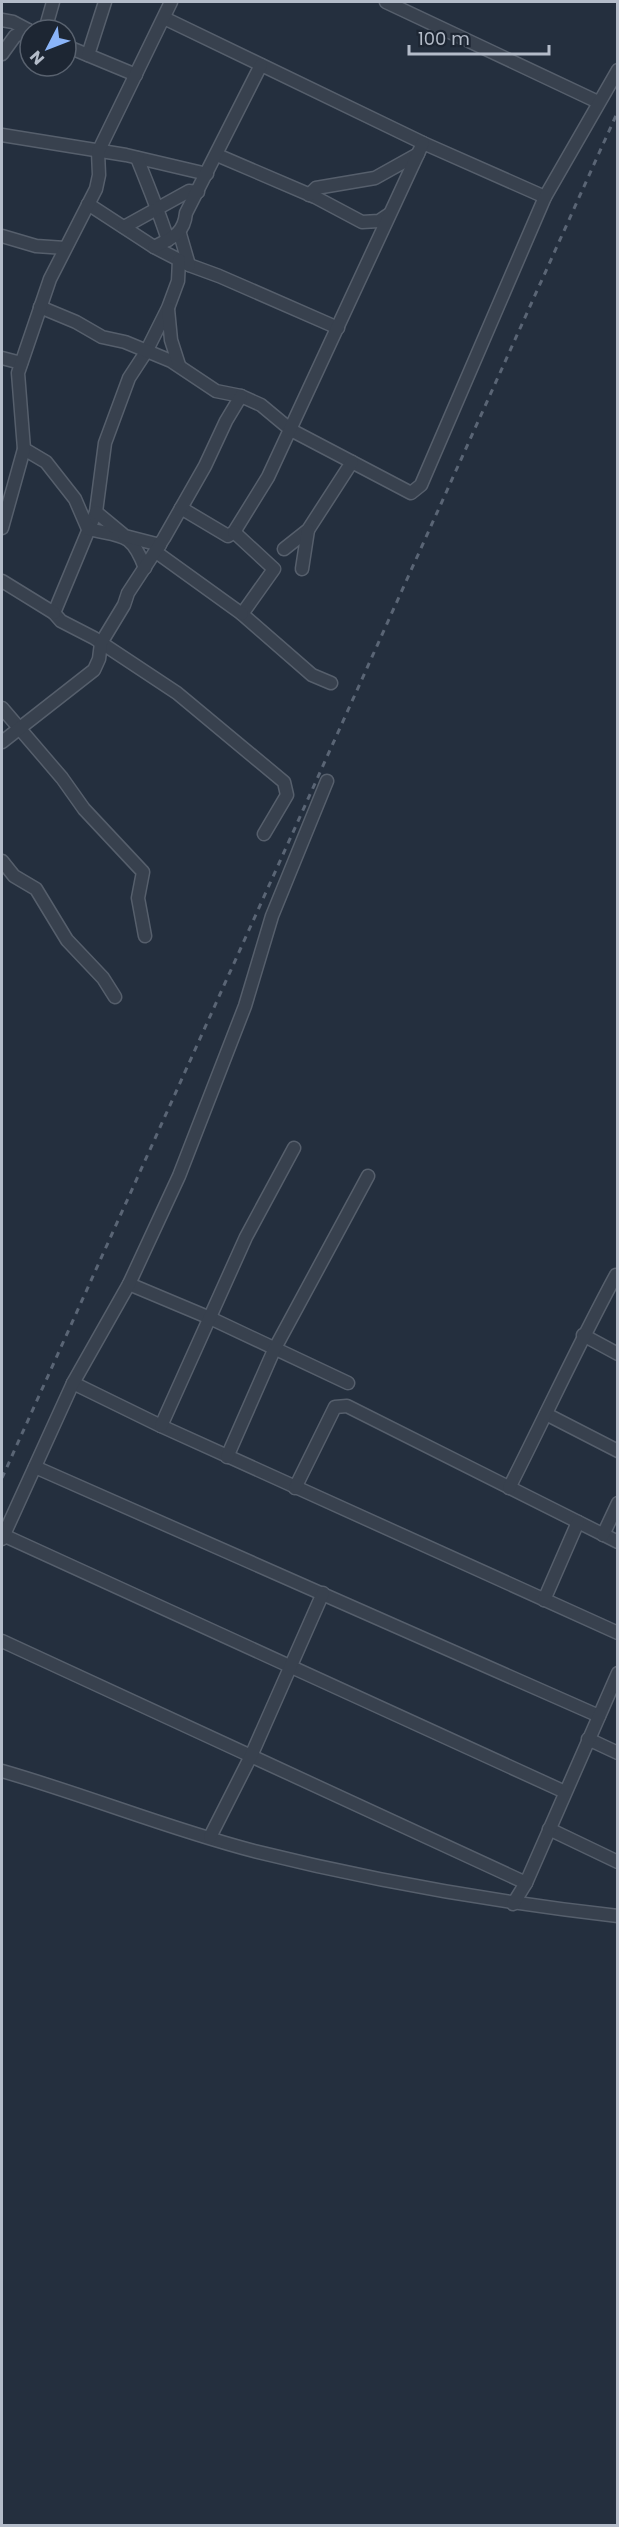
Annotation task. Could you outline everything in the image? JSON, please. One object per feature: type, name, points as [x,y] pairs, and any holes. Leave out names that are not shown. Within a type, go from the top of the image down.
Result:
[{"type":"street","points":[[48,18],[53,2]]},
{"type":"street","points":[[88,55],[105,2]]},
{"type":"street","points":[[2,528],[24,449],[18,373],[21,363],[50,279],[88,204],[99,175],[98,152],[171,2]]},
{"type":"street","points":[[386,2],[598,102]]},
{"type":"street","points":[[164,18],[261,65],[421,148],[545,197]]},
{"type":"street","points":[[2,20],[18,26]]},
{"type":"street","points":[[2,54],[18,35]]},
{"type":"street","points":[[78,51],[136,75]]},
{"type":"street","points":[[154,247],[174,237],[185,224],[186,213],[261,65]]},
{"type":"street","points":[[40,307],[76,322],[102,337],[125,342],[178,365],[216,391],[241,396],[261,405],[291,430],[411,493],[422,485],[545,197],[618,70]]},
{"type":"street","points":[[2,135],[137,158],[207,174]]},
{"type":"street","points":[[308,191],[339,183],[375,178],[421,148]]},
{"type":"street","points":[[181,508],[228,536],[234,532],[268,477],[291,430],[388,215],[421,148]]},
{"type":"street","points":[[217,154],[308,191],[362,222],[379,221],[388,215]]},
{"type":"street","points":[[54,613],[96,512],[105,443],[129,378],[146,352],[168,308],[184,263],[174,237],[156,210],[150,187],[137,158]]},
{"type":"street","points":[[124,227],[189,191],[198,192]]},
{"type":"street","points":[[88,204],[154,247],[184,263],[338,328]]},
{"type":"street","points":[[2,236],[36,246],[65,248]]},
{"type":"street","points":[[168,308],[171,340],[178,365]]},
{"type":"street","points":[[2,358],[21,363]]},
{"type":"street","points":[[2,742],[94,670],[99,659],[101,643],[124,605],[128,593],[158,548],[205,466],[226,421],[241,396]]},
{"type":"street","points":[[24,449],[46,462],[75,499],[88,529]]},
{"type":"street","points":[[284,549],[308,530],[352,462]]},
{"type":"street","points":[[96,512],[138,550],[145,568]]},
{"type":"street","points":[[88,529],[125,536],[158,548],[242,614],[312,675],[331,683]]},
{"type":"street","points":[[302,569],[308,530]]},
{"type":"street","points":[[234,532],[274,569],[242,614]]},
{"type":"street","points":[[2,581],[54,613],[61,621],[101,643],[177,693],[284,782],[287,795],[264,834]]},
{"type":"street","points":[[2,708],[62,778],[84,809],[143,872],[138,898],[145,936]]},
{"type":"street","points":[[327,782],[272,916],[244,1006],[183,1166],[129,1284],[73,1383],[2,1537],[292,1666],[565,1792]]},
{"type":"street","points":[[2,861],[14,876],[36,890],[67,940],[103,978],[115,997]]},
{"type":"street","points":[[161,1426],[246,1237],[294,1148]]},
{"type":"street","points":[[227,1456],[274,1350],[368,1176]]},
{"type":"street","points":[[508,1488],[583,1335],[616,1275]]},
{"type":"street","points":[[129,1284],[210,1318],[348,1383]]},
{"type":"street","points":[[583,1335],[618,1354]]},
{"type":"street","points":[[73,1383],[295,1488],[618,1633]]},
{"type":"street","points":[[295,1488],[335,1407],[347,1406],[618,1542]]},
{"type":"street","points":[[546,1414],[618,1451]]},
{"type":"street","points":[[35,1467],[599,1716]]},
{"type":"street","points":[[603,1535],[618,1503]]},
{"type":"street","points":[[544,1600],[578,1522]]},
{"type":"street","points":[[210,1837],[251,1756],[323,1593]]},
{"type":"street","points":[[2,1641],[526,1883]]},
{"type":"street","points":[[513,1904],[526,1883],[618,1673]]},
{"type":"street","points":[[588,1739],[618,1753]]},
{"type":"street","points":[[2,1771],[252,1850],[379,1880],[513,1904],[618,1916]]},
{"type":"street","points":[[549,1829],[618,1862]]},
{"type":"railway","points":[[2,1478],[618,111]]}]
